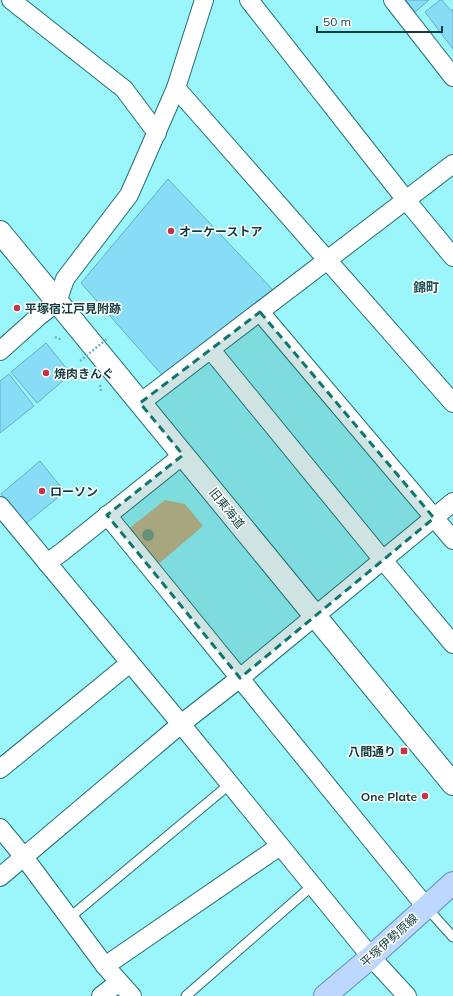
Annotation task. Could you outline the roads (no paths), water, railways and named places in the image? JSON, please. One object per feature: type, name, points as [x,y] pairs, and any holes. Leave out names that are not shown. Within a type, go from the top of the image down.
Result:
[{"type":"main road","name":"平塚伊勢原線","points":[[325,996],[453,883]]},
{"type":"street","points":[[11,0],[124,89],[157,133]]},
{"type":"street","points":[[0,351],[57,302],[65,279],[129,195],[176,88],[204,0]]},
{"type":"street","points":[[249,0],[406,200],[453,256]]},
{"type":"street","points":[[393,0],[453,77]]},
{"type":"street","points":[[176,88],[453,403]]},
{"type":"street","points":[[140,403],[453,164]]},
{"type":"street","name":"旧東海道","points":[[0,232],[453,784]]},
{"type":"street","points":[[260,312],[453,540]]},
{"type":"street","points":[[211,350],[382,560],[453,644]]},
{"type":"street","points":[[47,563],[182,455]]},
{"type":"street","points":[[0,877],[181,724],[240,678],[453,502]]},
{"type":"street","points":[[0,506],[371,956],[407,996]]},
{"type":"street","points":[[107,515],[426,907]]},
{"type":"street","points":[[0,769],[130,663]]},
{"type":"street","points":[[0,828],[24,857],[105,966],[132,996]]},
{"type":"street","points":[[105,966],[280,846]]},
{"type":"street","points":[[101,996],[119,982]]},
{"type":"lane","points":[[69,918],[230,784]]},
{"type":"lane","points":[[186,996],[313,885]]},
{"type":"lane","points":[[426,907],[453,937]]},
{"type":"place","name":"オーケーストア","points":[[171,231]]},
{"type":"place","name":"平塚宿江戸見附跡","points":[[17,308]]},
{"type":"place","name":"焼肉きんぐ","points":[[46,373]]},
{"type":"place","name":"ローソン","points":[[42,491]]},
{"type":"place","name":"八間通り","points":[[404,751]]},
{"type":"place","name":"One Plate","points":[[425,796]]},
{"type":"district","name":"錦町","points":[[426,287]]}]
